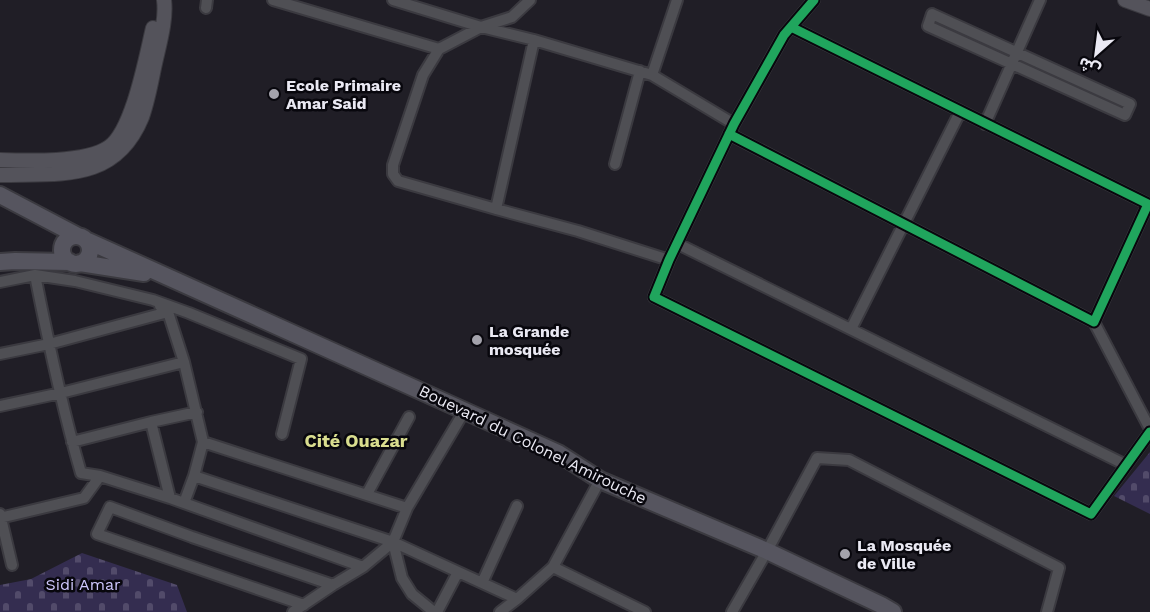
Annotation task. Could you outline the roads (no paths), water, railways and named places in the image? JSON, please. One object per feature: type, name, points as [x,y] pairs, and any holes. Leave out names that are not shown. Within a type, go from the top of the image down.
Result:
[{"type":"main road","points":[[3,197],[1,168],[43,160],[81,157],[99,153],[114,143],[134,103],[155,17],[163,0]]},
{"type":"main road","points":[[1125,0],[1150,9]]},
{"type":"main road","name":"Bouevard du Colonel Amirouche","points":[[3,197],[52,222],[74,240],[171,278],[465,410],[558,453],[600,480],[767,551],[884,610]]},
{"type":"main road","points":[[7,262],[74,240]]},
{"type":"main road","points":[[74,240],[90,250],[90,255],[84,262],[75,263],[63,253],[74,240]]},
{"type":"main road","name":"Bouevard du Colonel Amirouche","points":[[7,262],[75,263],[171,278]]},
{"type":"street","points":[[273,0],[290,2],[439,49]]},
{"type":"street","points":[[396,0],[481,27],[534,40],[652,75],[731,129],[904,224],[1094,322],[1150,430],[1091,514],[654,297],[731,129],[784,35],[814,0]]},
{"type":"street","points":[[530,0],[512,17],[481,27],[439,49],[423,75],[393,165],[393,174],[398,181],[578,231],[669,260]]},
{"type":"street","points":[[652,75],[677,0]]},
{"type":"street","points":[[985,124],[1040,0]]},
{"type":"street","points":[[932,14],[1017,53],[1130,104],[1125,115],[928,26],[932,14]]},
{"type":"street","points":[[791,27],[960,112],[1149,202],[1094,322]]},
{"type":"street","points":[[496,209],[534,40]]},
{"type":"street","points":[[615,164],[640,71]]},
{"type":"street","points":[[851,329],[960,112]]},
{"type":"street","points":[[678,243],[1126,465]]},
{"type":"street","points":[[0,282],[35,275],[75,281],[153,300],[301,359],[282,434]]},
{"type":"street","points":[[35,275],[49,344],[81,473],[100,476],[170,498],[363,567]]},
{"type":"street","points":[[153,300],[168,312],[184,362],[203,442],[184,503]]},
{"type":"street","points":[[0,354],[49,344],[168,312]]},
{"type":"street","points":[[0,406],[184,362]]},
{"type":"street","points":[[293,612],[363,567],[393,542],[407,508],[465,410]]},
{"type":"street","points":[[72,442],[197,412]]},
{"type":"street","points":[[367,494],[409,417]]},
{"type":"street","points":[[151,422],[170,498]]},
{"type":"street","points":[[203,442],[407,508]]},
{"type":"street","points":[[732,612],[817,458],[849,460],[1059,568],[1047,612]]},
{"type":"street","points":[[12,565],[0,517],[84,498],[100,476]]},
{"type":"street","points":[[194,476],[393,542],[517,599]]},
{"type":"street","points":[[500,612],[554,567],[600,480]]},
{"type":"street","points":[[482,583],[517,506]]},
{"type":"street","points":[[304,605],[97,534],[110,507],[333,585]]},
{"type":"street","points":[[393,542],[402,578],[412,594],[436,612],[458,572]]},
{"type":"street","points":[[554,567],[645,612]]},
{"type":"place","name":"Ecole Primaire Amar Said","points":[[274,94]]},
{"type":"place","name":"La Grande mosquée","points":[[477,340]]},
{"type":"place","name":"La Mosquée de Ville","points":[[845,554]]},
{"type":"district","name":"Cité Ouazar","points":[[356,441]]},
{"type":"park label","name":"Sidi Amar","points":[[83,584]]}]
